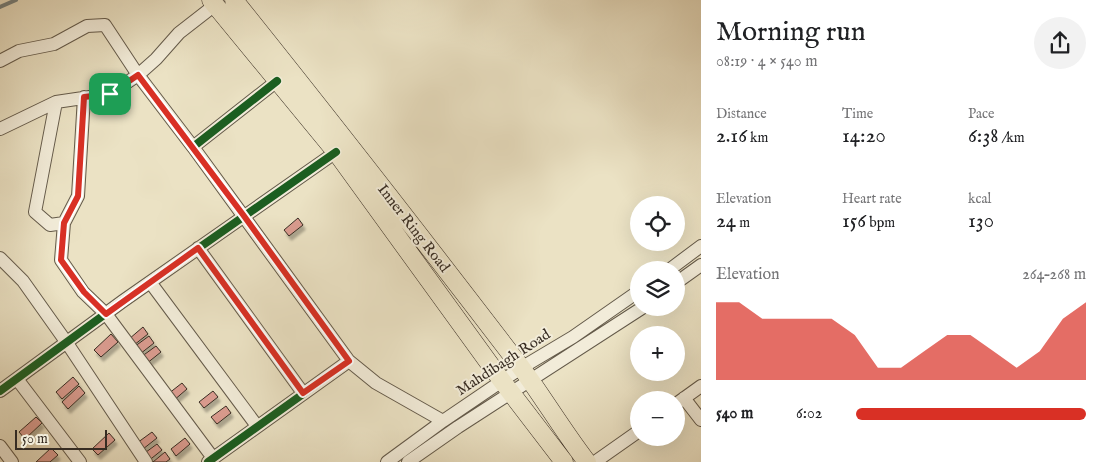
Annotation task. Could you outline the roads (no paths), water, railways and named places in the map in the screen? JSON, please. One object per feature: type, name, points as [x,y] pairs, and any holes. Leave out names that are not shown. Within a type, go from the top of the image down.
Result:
[{"type":"highway","name":"Inner Ring Road","points":[[234,0],[389,195],[526,374],[574,446],[587,462]]},
{"type":"highway","name":"Inner Ring Road","points":[[213,3],[336,152],[564,462]]},
{"type":"street","points":[[0,130],[56,102],[110,94],[138,75],[156,59],[179,33],[213,3]]},
{"type":"street","points":[[0,61],[19,51],[54,44],[87,26],[106,25],[138,75],[193,146],[349,361],[376,383],[443,421]]},
{"type":"street","points":[[193,146],[277,81]]},
{"type":"street","points":[[84,97],[78,196],[64,223],[61,260],[84,292],[106,314],[210,460],[349,361]]},
{"type":"street","points":[[56,102],[35,212],[50,225],[64,223]]},
{"type":"street","points":[[2,387],[17,379],[150,282],[336,152]]},
{"type":"street","points":[[681,261],[701,246]]},
{"type":"street","points":[[198,248],[303,393]]},
{"type":"street","points":[[0,258],[23,281],[67,342],[146,462]]},
{"type":"street","points":[[685,277],[701,266]]},
{"type":"street","points":[[150,282],[257,426]]},
{"type":"street","name":"Mahdibagh Road","points":[[408,462],[573,337],[630,297]]},
{"type":"street","name":"Mahdibagh Road","points":[[526,374],[630,315]]},
{"type":"street","points":[[17,379],[80,462]]},
{"type":"street","points":[[685,397],[701,386]]},
{"type":"street","name":"Mahdibagh Road","points":[[387,462],[443,421],[507,387]]},
{"type":"street","points":[[685,406],[701,420]]},
{"type":"street","points":[[595,462],[630,437]]},
{"type":"street","points":[[0,446],[12,462]]},
{"type":"waterway","points":[[0,7],[16,0]]}]
